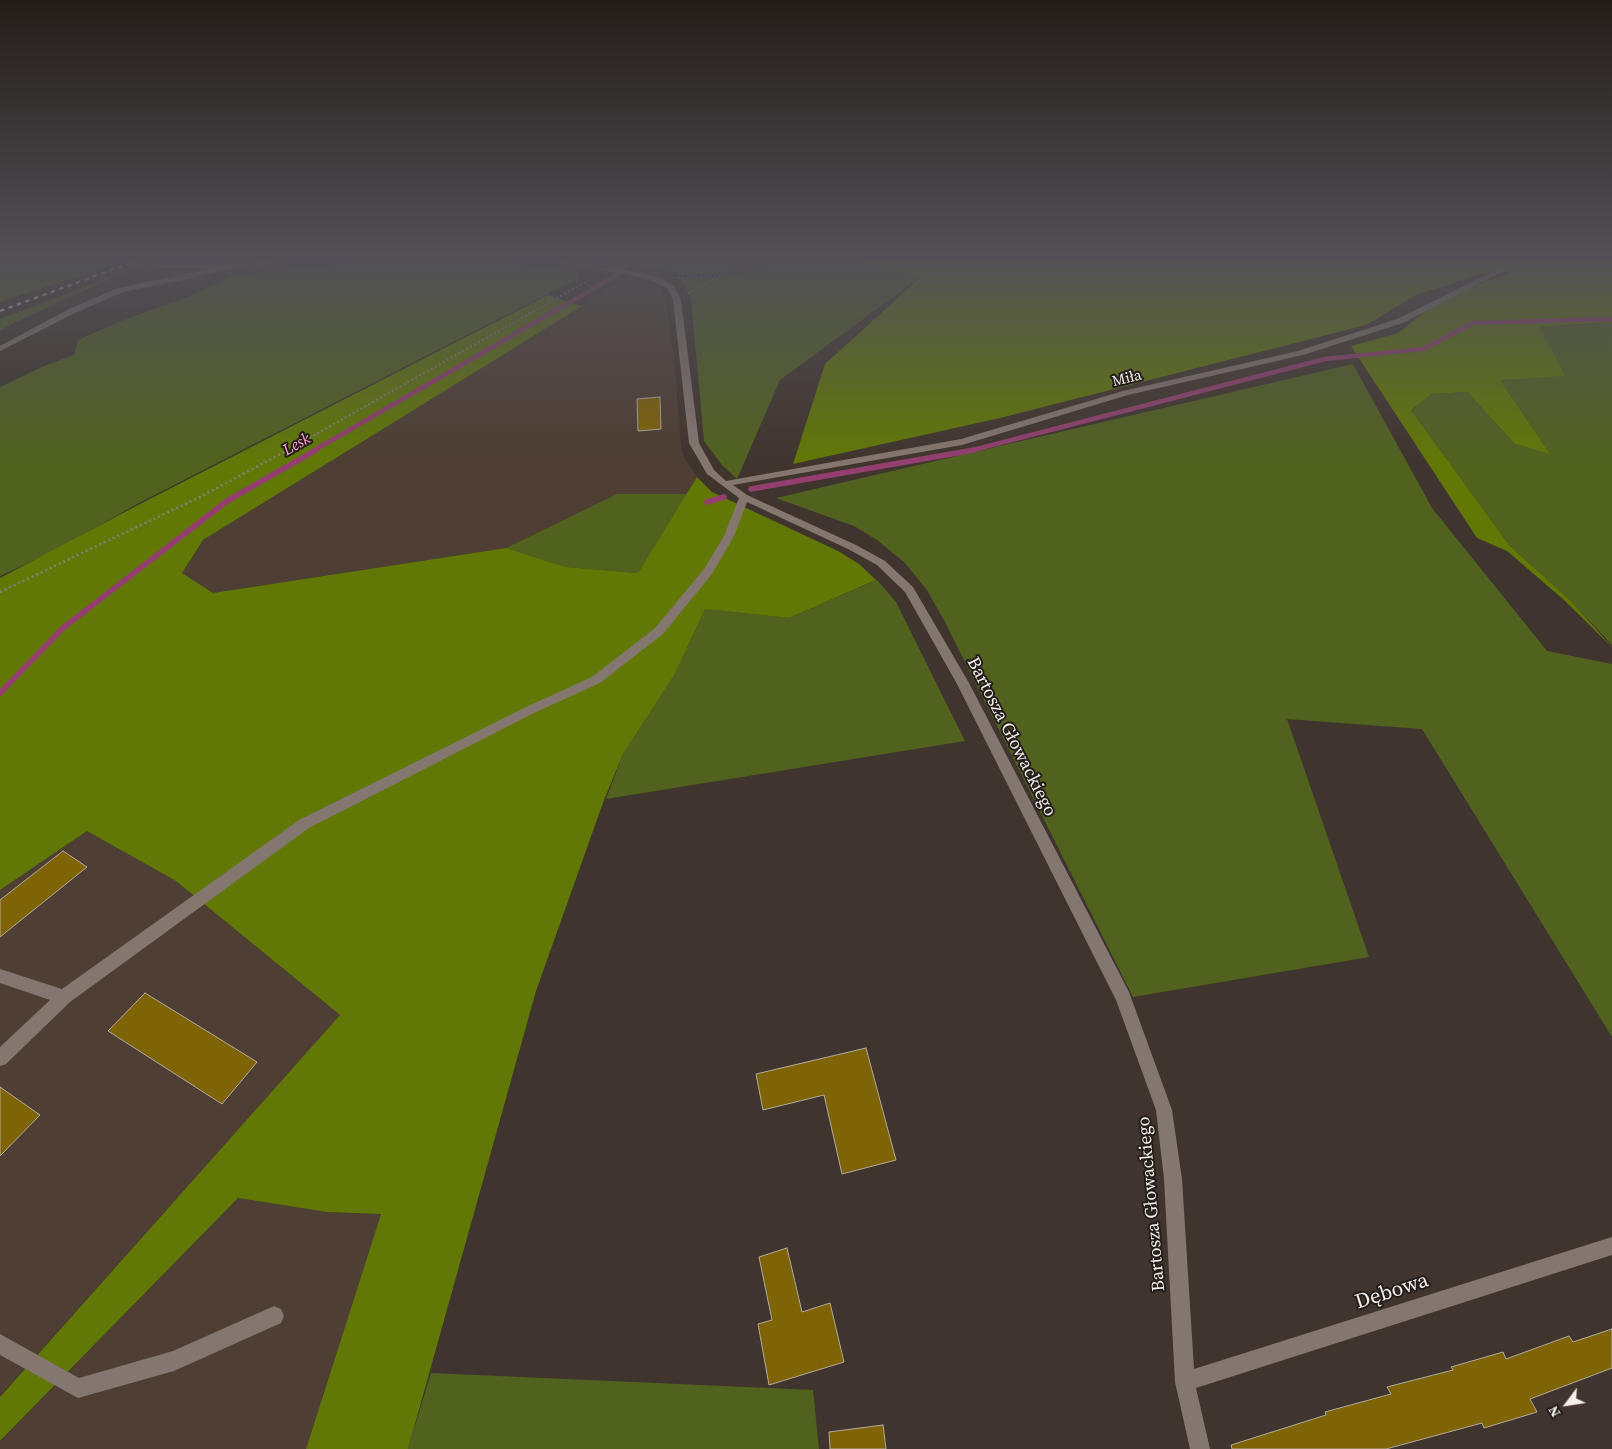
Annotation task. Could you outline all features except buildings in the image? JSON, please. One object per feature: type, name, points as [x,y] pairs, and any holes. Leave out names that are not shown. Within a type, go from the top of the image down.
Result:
[{"type":"street","points":[[0,349],[42,327]]},
{"type":"street","name":"Bartosza Głowackiego","points":[[680,327],[694,443],[710,472],[744,497],[874,559],[909,590],[963,683],[1123,997],[1164,1110],[1173,1179],[1186,1382],[1200,1449]]},
{"type":"street","name":"Miła","points":[[724,484],[962,442],[1126,393],[1300,353],[1382,327]]},
{"type":"street","points":[[0,1058],[64,997],[304,824],[530,710],[596,680],[659,632],[712,564],[729,536],[744,497]]},
{"type":"street","points":[[0,976],[64,997]]},
{"type":"street","name":"Dębowa","points":[[1186,1382],[1612,1246]]},
{"type":"street","points":[[0,1344],[78,1388],[174,1361],[274,1316]]},
{"type":"path","points":[[0,592],[200,498],[509,327]]},
{"type":"shaded area","points":[[547,327],[669,327],[681,446],[684,457],[697,477],[687,494],[617,494],[506,548],[213,593],[182,573],[203,540]]},
{"type":"shaded area","points":[[87,831],[176,881],[340,1015],[0,1396],[0,890]]},
{"type":"shaded area","points":[[238,1198],[327,1212],[381,1214],[306,1449],[0,1449],[0,1442]]},
{"type":"green space","points":[[0,327],[8,327],[0,331]]},
{"type":"green space","points":[[108,327],[483,327],[139,503],[55,550],[0,576],[0,387],[42,367],[74,355],[78,340]]},
{"type":"green space","points":[[486,327],[549,327],[203,540],[182,573],[213,593],[506,548],[566,567],[638,573],[697,477],[712,492],[838,551],[859,564],[876,580],[789,618],[705,609],[675,674],[623,754],[604,800],[536,991],[408,1449],[306,1449],[381,1214],[327,1212],[238,1198],[0,1441],[0,1397],[340,1015],[176,881],[87,831],[0,890],[0,578]]},
{"type":"green space","points":[[694,327],[853,327],[780,380],[737,479],[722,465],[704,441]]},
{"type":"green space","points":[[866,327],[1360,327],[1000,418],[793,464],[825,364]]},
{"type":"green space","points":[[1406,327],[1545,327],[1539,327],[1565,376],[1500,380],[1550,454],[1515,444],[1467,392],[1432,394],[1411,410],[1509,545],[1570,600],[1612,647],[1564,600],[1507,551],[1477,538],[1351,346],[1398,333]]},
{"type":"green space","points":[[1539,327],[1612,327],[1612,645],[1570,600],[1509,545],[1411,410],[1432,394],[1467,392],[1515,444],[1549,453],[1499,379]]},
{"type":"green space","points":[[1353,364],[1432,508],[1547,651],[1612,664],[1612,1037],[1422,729],[1287,719],[1369,957],[1133,997],[946,624],[927,590],[904,562],[877,540],[854,526],[776,498]]},
{"type":"green space","points":[[617,494],[687,494],[638,573],[566,567],[506,548]]},
{"type":"green space","points":[[877,580],[896,602],[965,741],[606,799],[623,754],[675,674],[705,609],[789,618]]},
{"type":"green space","points":[[431,1373],[813,1390],[819,1449],[408,1449]]},
{"type":"waterway","name":"Lesk","points":[[313,451],[528,327]]},
{"type":"waterway","points":[[971,451],[1325,359],[1423,349],[1466,327]]},
{"type":"waterway","name":"Lesk","points":[[0,693],[63,628],[227,501],[316,450]]},
{"type":"waterway","points":[[751,489],[971,451]]},
{"type":"waterway","points":[[707,502],[724,497]]}]
